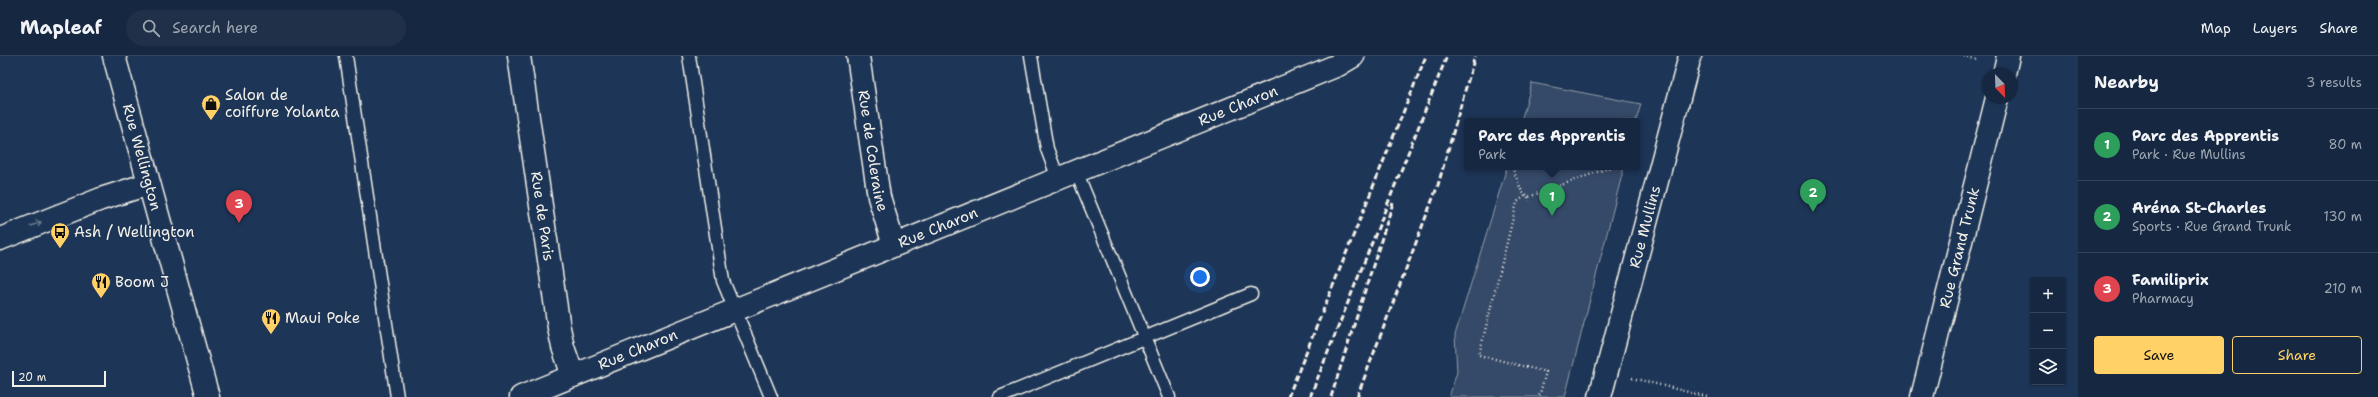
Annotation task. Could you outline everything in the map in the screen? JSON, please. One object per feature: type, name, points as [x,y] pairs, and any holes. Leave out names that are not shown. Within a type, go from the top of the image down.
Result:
[{"type":"street","name":"Rue Wellington","points":[[114,56],[148,184],[208,397]]},
{"type":"street","name":"Rue de Paris","points":[[519,56],[559,328],[563,347],[573,376]]},
{"type":"street","name":"Rue de Coleraine","points":[[858,56],[879,197],[894,245]]},
{"type":"street","name":"Rue Charon","points":[[521,397],[1338,65],[1353,56]]},
{"type":"street","name":"Rue Mullins","points":[[1600,397],[1690,56]]},
{"type":"street","points":[[2005,68],[2008,56]]},
{"type":"street","name":"Rue Grand Trunk","points":[[1922,397],[1996,104]]},
{"type":"street","points":[[0,239],[101,198],[148,184]]},
{"type":"lane","points":[[346,56],[397,397]]},
{"type":"lane","points":[[688,56],[722,272],[734,310],[771,397]]},
{"type":"lane","points":[[1031,56],[1047,149],[1067,175],[1145,337],[1169,397]]},
{"type":"lane","points":[[1000,397],[1251,294]]},
{"type":"path","points":[[1964,56],[1977,60]]},
{"type":"path","points":[[1513,170],[1529,201]]},
{"type":"path","points":[[1540,397],[1546,372],[1479,355],[1497,275],[1517,202],[1526,197],[1602,170]]},
{"type":"path","points":[[1637,380],[1708,397]]},
{"type":"shaded area","points":[[1532,83],[1641,104],[1637,118],[1522,118]]},
{"type":"shaded area","points":[[1506,170],[1623,170],[1565,397],[1449,397],[1457,372],[1455,335]]},
{"type":"railway","points":[[1288,397],[1426,56]]},
{"type":"railway","points":[[1310,397],[1447,56]]},
{"type":"railway","points":[[1357,397],[1438,185],[1475,56]]},
{"type":"railway","points":[[1331,397],[1393,203]]},
{"type":"place","name":"Salon de coiffure Yolanta","points":[[211,121]]},
{"type":"place","name":"Aréna St-Charles","points":[[1813,212]]},
{"type":"place","name":"Parc des Apprentis","points":[[1552,216]]},
{"type":"place","name":"Familiprix","points":[[239,223]]},
{"type":"place","name":"Ash / Wellington","points":[[60,249]]},
{"type":"place","name":"Boom J","points":[[101,299]]},
{"type":"place","name":"Maui Poke","points":[[271,335]]}]
